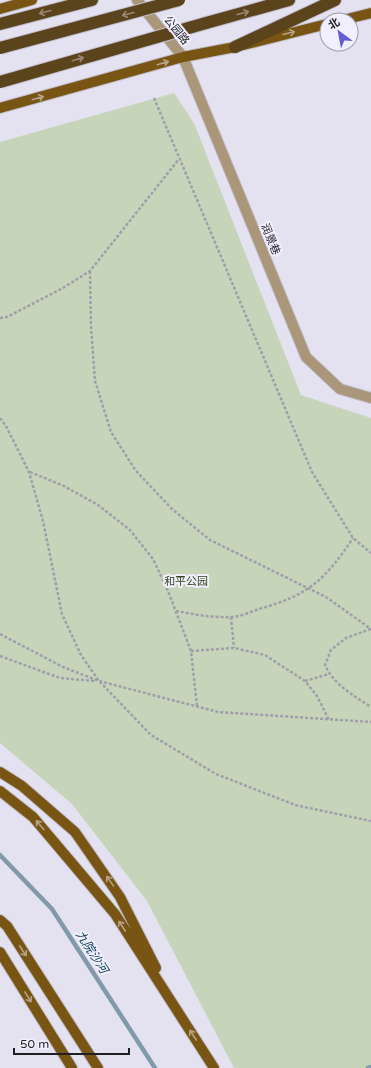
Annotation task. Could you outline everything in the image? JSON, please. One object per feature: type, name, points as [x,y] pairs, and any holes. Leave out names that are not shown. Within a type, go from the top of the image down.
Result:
[{"type":"highway","points":[[0,48],[180,0]]},
{"type":"highway","points":[[0,82],[289,0]]},
{"type":"highway","points":[[235,46],[335,0]]},
{"type":"highway","points":[[0,24],[87,1]]},
{"type":"main road","points":[[0,9],[32,0]]},
{"type":"main road","points":[[359,16],[371,13]]},
{"type":"main road","points":[[0,108],[183,57],[319,26]]},
{"type":"main road","points":[[0,772],[22,786],[75,832],[120,897],[180,1015]]},
{"type":"main road","points":[[0,791],[33,817],[114,914],[214,1068]]},
{"type":"main road","points":[[0,920],[7,926],[98,1068]]},
{"type":"main road","points":[[0,952],[72,1068]]},
{"type":"street","name":"公园路","points":[[137,0],[183,57]]},
{"type":"street","name":"润景巷","points":[[183,57],[306,357],[340,389],[371,398]]},
{"type":"path","points":[[154,98],[312,472],[353,538],[371,553]]},
{"type":"path","points":[[0,318],[7,316],[63,288],[90,271],[179,159]]},
{"type":"path","points":[[90,271],[91,327],[96,381],[111,432],[136,471],[172,509],[210,540],[326,597],[371,629]]},
{"type":"path","points":[[0,418],[29,472],[43,521],[62,614],[81,654],[99,681],[151,735],[216,774],[295,805],[371,821]]},
{"type":"path","points":[[29,472],[64,486],[98,505],[130,530],[153,559],[176,611],[191,651],[198,706]]},
{"type":"path","points":[[176,611],[200,615],[231,617],[286,601],[309,589],[334,567],[353,538]]},
{"type":"path","points":[[231,617],[234,648]]},
{"type":"path","points":[[371,629],[346,638],[331,650],[325,665],[329,674],[350,694],[371,707]]},
{"type":"path","points":[[0,634],[63,667],[99,681],[218,712],[371,722]]},
{"type":"path","points":[[191,651],[234,648],[265,655],[305,681],[317,696],[328,720]]},
{"type":"path","points":[[0,656],[60,678],[99,681]]},
{"type":"path","points":[[305,681],[329,674]]},
{"type":"green space","name":"和平公园","points":[[174,93],[194,123],[301,395],[371,418],[371,1068],[234,1068],[147,901],[72,804],[0,743],[0,142]]},
{"type":"waterway","name":"九院沙河","points":[[0,855],[52,909],[155,1068]]}]
